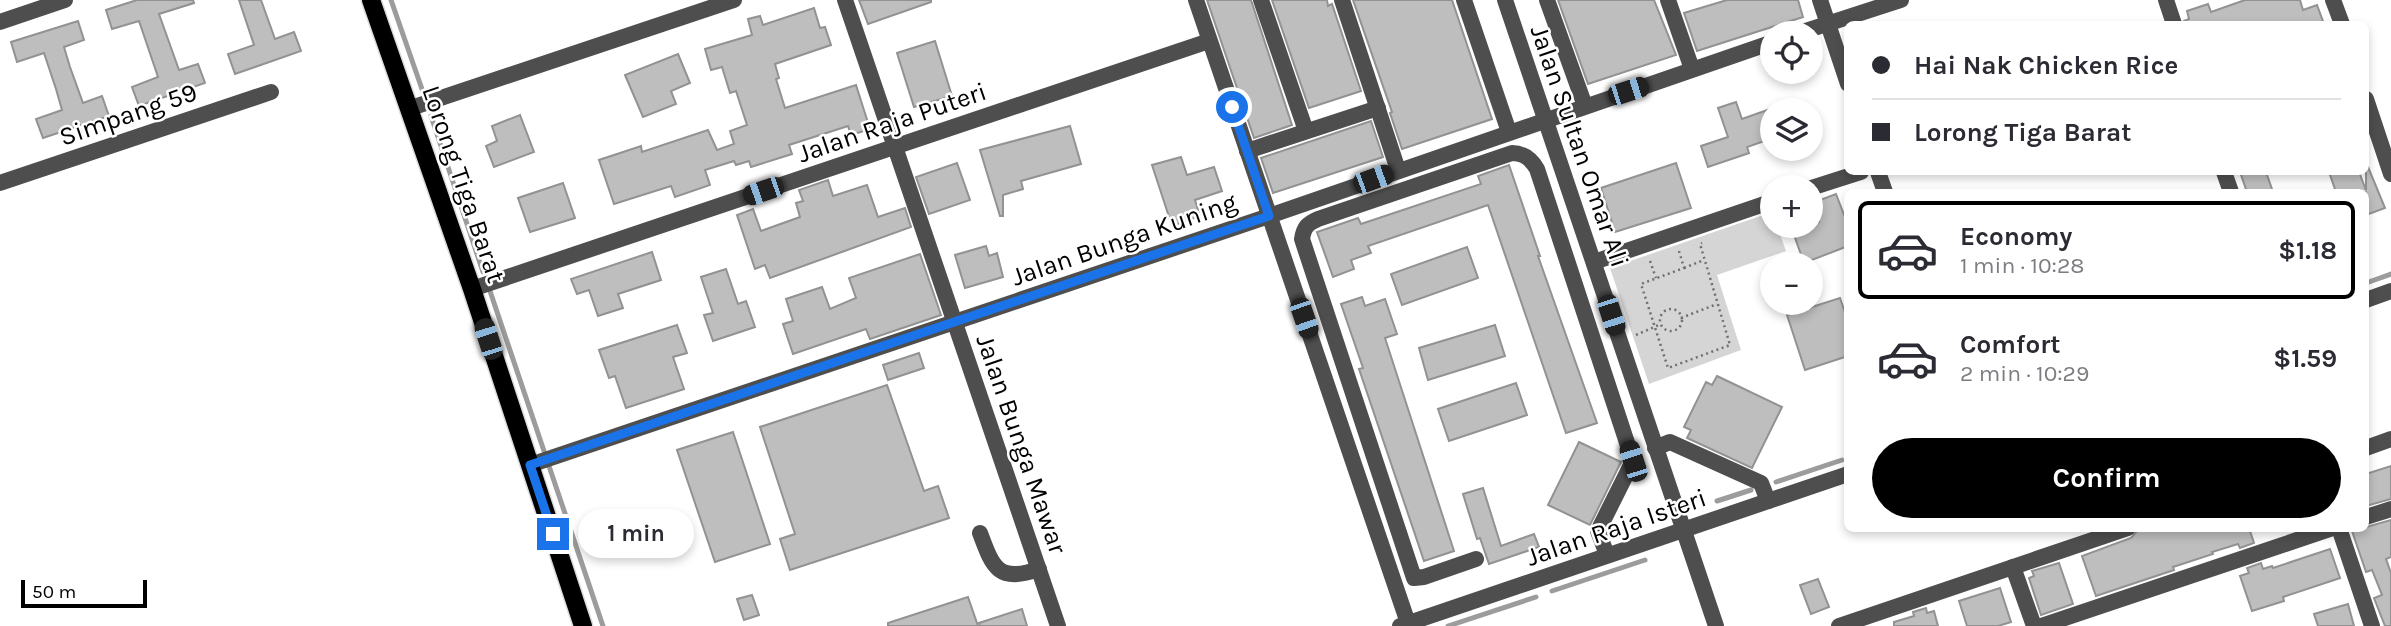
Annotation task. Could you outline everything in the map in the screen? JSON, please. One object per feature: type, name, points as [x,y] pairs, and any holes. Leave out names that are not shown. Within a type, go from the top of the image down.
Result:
[{"type":"main road","name":"Lorong Tiga Barat","points":[[371,0],[411,108],[583,626]]},
{"type":"street","points":[[0,22],[65,0]]},
{"type":"street","points":[[411,108],[734,0]]},
{"type":"street","name":"Jalan Bunga Mawar","points":[[845,0],[1058,626]]},
{"type":"street","points":[[1196,0],[1404,625]]},
{"type":"street","points":[[1261,0],[1306,131]]},
{"type":"street","points":[[1342,0],[1398,170]]},
{"type":"street","points":[[1464,0],[1509,132]]},
{"type":"street","name":"Jalan Sultan Omar Ali","points":[[1505,0],[1716,626]]},
{"type":"street","points":[[1548,0],[1585,106]]},
{"type":"street","points":[[1668,0],[1692,69]]},
{"type":"street","points":[[1819,0],[1844,72]]},
{"type":"street","points":[[1823,25],[1900,0]]},
{"type":"street","points":[[2166,0],[2173,21]]},
{"type":"street","points":[[2333,0],[2341,21]]},
{"type":"street","name":"Jalan Raja Puteri","points":[[472,289],[1209,41]]},
{"type":"street","name":"Jalan Bunga Kuning","points":[[530,465],[1269,216],[1760,46]]},
{"type":"street","name":"Simpang 59","points":[[0,183],[271,92]]},
{"type":"street","points":[[1247,151],[1378,108]]},
{"type":"street","points":[[2369,108],[2391,174]]},
{"type":"street","points":[[1476,559],[1414,578],[1304,248],[1303,229],[1309,223],[1512,153],[1526,156],[1537,169],[1633,461]]},
{"type":"street","points":[[1823,184],[1852,175]]},
{"type":"street","points":[[1594,262],[1760,205]]},
{"type":"street","points":[[2369,299],[2391,291]]},
{"type":"street","points":[[2369,447],[2391,439]]},
{"type":"street","points":[[1607,555],[1598,531],[1633,461],[1671,442],[1761,482],[1768,502]]},
{"type":"street","name":"Jalan Raja Isteri","points":[[1404,625],[1844,475]]},
{"type":"street","points":[[2369,516],[2391,509]]},
{"type":"street","points":[[1839,626],[2115,532]]},
{"type":"street","points":[[2041,626],[2321,532]]},
{"type":"street","points":[[2340,532],[2372,626]]},
{"type":"street","points":[[979,533],[999,572],[1012,575],[1039,569]]},
{"type":"street","points":[[2013,567],[2034,626]]},
{"type":"path","points":[[1674,235],[1685,268]]},
{"type":"path","points":[[1705,260],[1641,284],[1668,368],[1730,345],[1705,260],[1700,244],[1712,239]]},
{"type":"path","points":[[1681,318],[1718,304]]},
{"type":"path","points":[[1668,310],[1675,310],[1681,318],[1679,328],[1672,331],[1665,330],[1661,324],[1660,317],[1668,310]]},
{"type":"path","points":[[1620,341],[1661,324]]},
{"type":"shaded area","points":[[1760,216],[1760,238],[1781,238],[1786,251],[1760,252],[1760,260],[1717,275],[1741,350],[1649,384],[1610,268]]},
{"type":"building","points":[[137,0],[193,0],[194,3],[159,14],[179,70],[198,64],[205,83],[139,106],[132,87],[158,77],[139,21],[112,29],[106,10]]},
{"type":"building","points":[[239,0],[261,0],[275,39],[294,32],[301,51],[235,74],[228,54],[254,45]]},
{"type":"building","points":[[859,0],[931,0],[931,2],[868,24]]},
{"type":"building","points":[[1207,0],[1251,0],[1292,125],[1254,138]]},
{"type":"building","points":[[1272,0],[1327,0],[1328,6],[1332,4],[1361,91],[1309,108]]},
{"type":"building","points":[[1353,0],[1452,0],[1492,119],[1402,149]]},
{"type":"building","points":[[1558,0],[1654,0],[1676,55],[1588,84]]},
{"type":"building","points":[[1727,0],[1798,0],[1803,17],[1791,21],[1760,21],[1760,31],[1697,51],[1684,13]]},
{"type":"building","points":[[2245,0],[2300,0],[2303,10],[2317,5],[2323,21],[2184,21],[2189,19],[2187,11],[2208,4],[2211,12]]},
{"type":"building","points":[[814,8],[820,28],[825,27],[831,45],[775,64],[779,78],[776,79],[785,108],[856,85],[870,129],[851,135],[848,126],[789,145],[792,154],[751,167],[749,161],[736,165],[734,161],[705,170],[710,185],[675,197],[671,186],[614,204],[599,160],[641,146],[642,152],[708,130],[717,150],[734,144],[730,131],[747,125],[736,91],[730,93],[722,67],[711,70],[705,49],[752,35],[748,19],[760,16],[763,25]]},
{"type":"building","points":[[78,21],[84,40],[64,47],[70,67],[83,103],[102,96],[109,116],[43,138],[36,119],[62,110],[44,53],[17,62],[11,42]]},
{"type":"building","points":[[935,41],[952,96],[914,107],[897,53]]},
{"type":"building","points":[[678,54],[690,83],[671,91],[676,104],[643,117],[625,75]]},
{"type":"building","points":[[1736,102],[1742,119],[1760,113],[1760,142],[1747,147],[1749,153],[1708,167],[1701,146],[1728,137],[1718,108]]},
{"type":"building","points":[[520,115],[534,152],[494,167],[486,146],[497,141],[492,126]]},
{"type":"building","points":[[1371,121],[1383,157],[1273,193],[1261,158]]},
{"type":"building","points":[[1070,126],[1081,164],[1021,181],[1023,189],[1003,195],[1003,216],[1000,216],[980,150]]},
{"type":"building","points":[[1181,157],[1187,175],[1214,167],[1222,191],[1195,200],[1200,216],[1172,226],[1152,165]]},
{"type":"building","points":[[957,163],[970,200],[929,214],[916,177]]},
{"type":"building","points":[[1676,163],[1691,208],[1615,232],[1601,188]]},
{"type":"building","points":[[1509,165],[1597,423],[1566,433],[1488,205],[1368,246],[1371,253],[1351,260],[1354,269],[1333,277],[1317,232],[1358,218],[1361,224],[1481,184],[1478,176]]},
{"type":"building","points":[[2369,169],[2385,208],[2369,214],[2369,189],[2366,189],[2366,175],[2369,175]]},
{"type":"building","points":[[2241,175],[2267,175],[2272,189],[2246,189]]},
{"type":"building","points":[[2330,175],[2360,175],[2366,189],[2335,189]]},
{"type":"building","points":[[828,180],[833,196],[867,185],[878,217],[905,208],[911,227],[770,278],[765,265],[755,269],[737,215],[753,209],[761,231],[800,217],[796,203],[803,201],[799,190]]},
{"type":"building","points":[[563,183],[575,218],[530,232],[518,198]]},
{"type":"building","points":[[1836,194],[1844,215],[1844,248],[1823,256],[1823,252],[1800,252],[1795,238],[1823,238],[1823,199]]},
{"type":"building","points":[[986,246],[989,256],[997,253],[1003,277],[965,288],[955,255]]},
{"type":"building","points":[[1467,247],[1478,278],[1402,305],[1391,274]]},
{"type":"building","points":[[652,252],[661,280],[618,294],[623,308],[598,316],[589,290],[577,294],[571,279]]},
{"type":"building","points":[[920,254],[941,315],[870,339],[866,329],[793,354],[783,324],[793,321],[786,299],[822,287],[830,309],[856,298],[849,278]]},
{"type":"building","points":[[726,269],[738,304],[746,301],[755,327],[713,341],[704,315],[713,313],[701,277]]},
{"type":"building","points":[[1362,297],[1365,306],[1385,299],[1397,334],[1385,338],[1454,551],[1424,561],[1359,369],[1363,368],[1341,304]]},
{"type":"building","points":[[1840,298],[1844,310],[1844,357],[1805,370],[1787,315],[1823,315],[1823,303]]},
{"type":"building","points":[[677,325],[687,353],[673,357],[684,389],[626,408],[615,376],[609,378],[599,350]]},
{"type":"building","points":[[1495,325],[1505,356],[1428,380],[1419,348]]},
{"type":"building","points":[[919,353],[924,368],[888,380],[883,365]]},
{"type":"building","points":[[1717,376],[1782,407],[1752,468],[1687,438],[1691,430],[1684,427],[1706,382],[1712,385]]},
{"type":"building","points":[[1516,383],[1527,415],[1449,441],[1438,409]]},
{"type":"building","points":[[887,385],[924,491],[938,486],[949,518],[790,570],[780,539],[795,534],[760,427]]},
{"type":"building","points":[[733,432],[770,544],[715,562],[677,450]]},
{"type":"building","points":[[1579,442],[1621,462],[1590,525],[1548,505]]},
{"type":"building","points":[[2391,466],[2391,499],[2369,505],[2369,473]]},
{"type":"building","points":[[1483,488],[1501,546],[1534,534],[1539,547],[1489,564],[1480,538],[1477,539],[1463,494]]},
{"type":"building","points":[[2391,520],[2391,557],[2386,559],[2391,573],[2391,626],[2385,626],[2374,598],[2382,595],[2372,570],[2366,572],[2352,532],[2369,532],[2369,526]]},
{"type":"building","points":[[2136,532],[2250,532],[2254,543],[2240,548],[2238,544],[2212,552],[2213,554],[2173,567],[2174,570],[2096,596],[2082,556],[2131,538]]},
{"type":"building","points":[[2330,549],[2340,578],[2283,597],[2284,601],[2252,611],[2240,576],[2249,573],[2247,568],[2261,563],[2263,569],[2273,568]]},
{"type":"building","points":[[2059,563],[2073,604],[2041,615],[2029,578],[2034,576],[2032,571]]},
{"type":"building","points":[[1818,579],[1829,607],[1811,614],[1800,585]]},
{"type":"building","points":[[2000,588],[2011,622],[1998,626],[1967,626],[1959,601]]},
{"type":"building","points":[[752,595],[759,615],[744,620],[737,599]]},
{"type":"building","points":[[968,597],[978,626],[888,626],[888,623]]},
{"type":"building","points":[[2348,604],[2354,626],[2318,626],[2314,614]]},
{"type":"building","points":[[1926,608],[1927,613],[1934,611],[1938,626],[1894,626],[1894,622],[1914,616],[1913,612]]},
{"type":"building","points":[[1022,609],[1027,626],[980,626],[979,623]]},
{"type":"waterway","points":[[391,0],[423,92]]},
{"type":"waterway","points":[[431,116],[483,272]]},
{"type":"waterway","points":[[2369,282],[2391,274]]},
{"type":"waterway","points":[[490,291],[544,451]]},
{"type":"waterway","points":[[1776,482],[1842,460]]},
{"type":"waterway","points":[[549,466],[603,626]]},
{"type":"waterway","points":[[1717,501],[1751,490]]},
{"type":"waterway","points":[[1552,591],[1645,560]]},
{"type":"waterway","points":[[1448,626],[1536,597]]},
{"type":"route","points":[[553,534],[530,465],[1269,216],[1232,107]]}]
